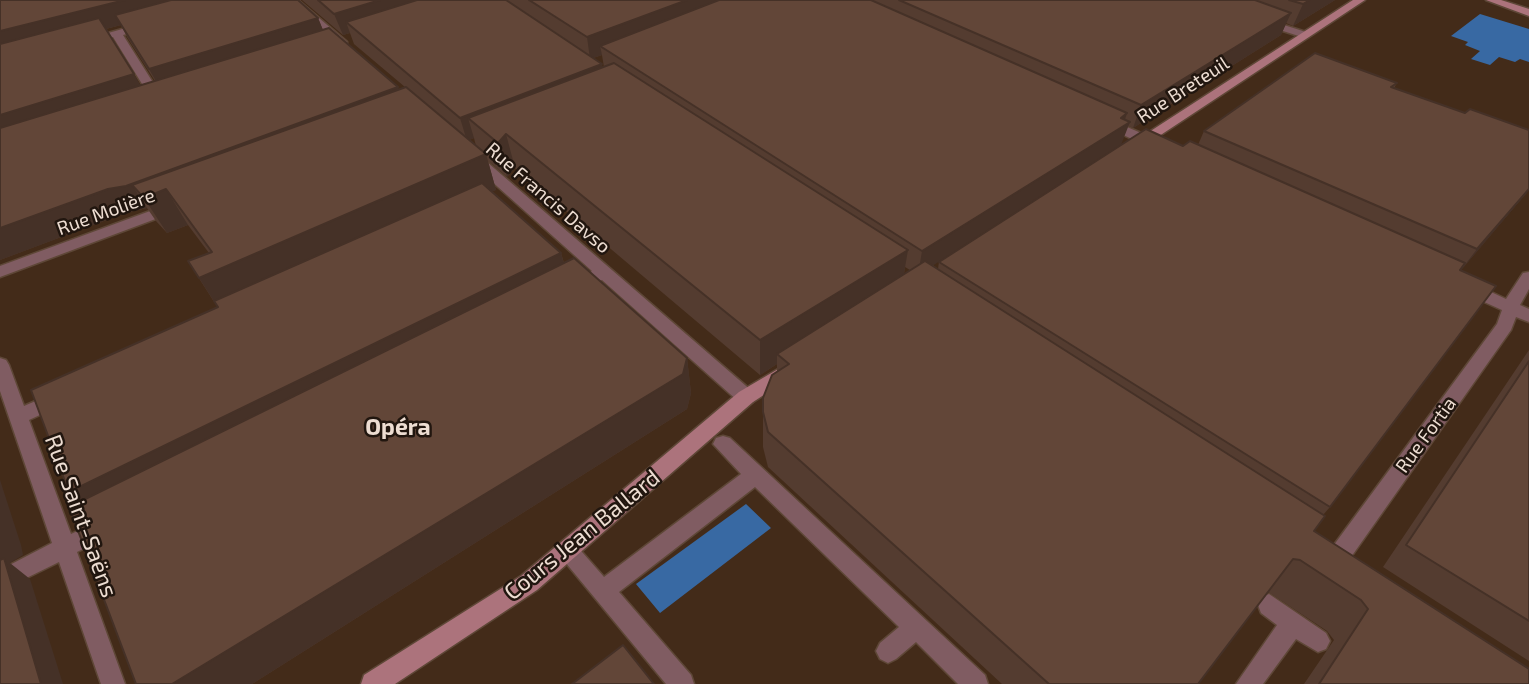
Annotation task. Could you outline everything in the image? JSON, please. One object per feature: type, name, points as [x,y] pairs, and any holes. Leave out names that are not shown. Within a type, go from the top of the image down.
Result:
[{"type":"street","points":[[292,0],[343,44]]},
{"type":"street","name":"Rue Breteuil","points":[[1126,152],[1360,0]]},
{"type":"street","points":[[1492,0],[1529,13]]},
{"type":"street","points":[[1249,17],[1305,35]]},
{"type":"street","points":[[77,43],[154,23]]},
{"type":"street","points":[[116,33],[158,100]]},
{"type":"street","points":[[1095,117],[1172,152]]},
{"type":"street","name":"Rue Francis Davso","points":[[470,147],[506,195],[604,272],[746,397]]},
{"type":"street","name":"Rue Molière","points":[[0,272],[190,201]]},
{"type":"street","points":[[555,297],[604,272]]},
{"type":"street","name":"Rue Fortia","points":[[1336,560],[1505,326],[1520,312],[1515,296],[1529,277]]},
{"type":"street","points":[[1448,279],[1520,312]]},
{"type":"street","points":[[746,397],[802,361]]},
{"type":"street","name":"Rue Saint-Saëns","points":[[0,365],[113,684]]},
{"type":"street","points":[[18,417],[78,389]]},
{"type":"street","name":"Cours Jean Ballard","points":[[373,684],[529,583],[746,397]]},
{"type":"street","points":[[723,444],[976,684]]},
{"type":"street","points":[[603,591],[755,475]]},
{"type":"street","points":[[0,581],[114,522]]},
{"type":"street","points":[[1317,547],[1355,572]]},
{"type":"street","points":[[567,551],[682,684]]},
{"type":"street","points":[[1269,605],[1318,641]]},
{"type":"street","points":[[1248,684],[1293,623]]},
{"type":"street","points":[[888,651],[916,627]]},
{"type":"water","points":[[1480,14],[1529,29],[1529,62],[1520,59],[1515,62],[1499,57],[1490,65],[1471,59],[1480,51],[1465,45],[1468,42],[1451,36]]},
{"type":"water","points":[[746,504],[771,528],[660,613],[636,584]]},
{"type":"building","points":[[0,0],[125,0],[0,31]]},
{"type":"building","points":[[171,0],[298,0],[318,18],[149,69],[115,15]]},
{"type":"building","points":[[318,0],[380,0],[334,14]]},
{"type":"building","points":[[417,0],[506,0],[602,64],[460,118],[346,22]]},
{"type":"building","points":[[529,0],[687,0],[587,37]]},
{"type":"building","points":[[719,0],[871,0],[1127,113],[1121,118],[1130,122],[922,251],[600,46]]},
{"type":"building","points":[[899,0],[1255,0],[1291,13],[1141,105]]},
{"type":"building","points":[[1289,0],[1310,0],[1303,4]]},
{"type":"building","points":[[99,18],[134,74],[0,115],[0,44]]},
{"type":"building","points":[[329,28],[398,87],[126,186],[108,189],[0,228],[0,128]]},
{"type":"building","points":[[1315,53],[1397,83],[1391,87],[1465,113],[1470,109],[1529,130],[1529,189],[1477,249],[1204,131]]},
{"type":"building","points":[[614,63],[908,250],[760,340],[506,134],[498,143],[468,118]]},
{"type":"building","points":[[406,87],[486,154],[199,278],[188,261],[212,252],[166,189],[144,198],[132,185]]},
{"type":"building","points":[[1146,129],[1183,146],[1190,141],[1465,263],[1460,270],[1496,286],[1330,507],[939,262]]},
{"type":"building","points":[[482,183],[561,253],[69,492],[31,390],[218,307],[214,301]]},
{"type":"building","points":[[574,258],[687,358],[683,374],[172,684],[136,684],[69,507]]},
{"type":"building","points":[[925,261],[1325,516],[1314,531],[1529,669],[1529,684],[1319,684],[1368,609],[1361,600],[1300,560],[1293,559],[1198,684],[1049,684],[768,432],[763,398],[772,375],[789,364],[777,354]]},
{"type":"building","points":[[1529,361],[1529,621],[1406,545]]},
{"type":"building","points":[[4,558],[41,684],[0,684],[0,560]]},
{"type":"building","points":[[623,645],[654,684],[572,684]]},
{"type":"district","name":"Opéra","points":[[398,427]]}]
